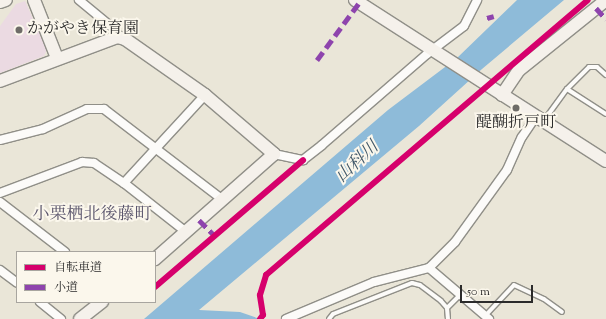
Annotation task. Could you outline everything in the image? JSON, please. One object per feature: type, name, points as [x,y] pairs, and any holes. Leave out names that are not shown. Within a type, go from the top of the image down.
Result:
[{"type":"street","points":[[0,2],[6,0]]},
{"type":"street","points":[[34,0],[57,58]]},
{"type":"street","points":[[79,0],[113,28],[117,37]]},
{"type":"street","points":[[355,0],[606,161]]},
{"type":"street","points":[[0,81],[57,58],[117,37],[125,39],[205,96],[274,154],[302,160],[464,26],[476,0]]},
{"type":"street","points":[[502,95],[519,70],[606,0]]},
{"type":"street","points":[[124,183],[205,96]]},
{"type":"street","points":[[0,140],[43,129],[77,112],[97,108],[111,112],[223,200]]},
{"type":"street","points":[[286,319],[374,282],[429,268],[455,242],[507,170],[522,137],[540,119]]},
{"type":"street","points":[[156,258],[274,154]]},
{"type":"street","points":[[0,194],[82,162],[94,163],[104,168],[186,232]]},
{"type":"street","points":[[0,202],[64,251]]},
{"type":"street","points":[[429,268],[487,318]]},
{"type":"street","points":[[0,270],[16,282]]},
{"type":"street","points":[[41,303],[61,319]]},
{"type":"street","points":[[80,319],[101,303]]},
{"type":"lane","points":[[540,119],[589,67],[597,67],[606,75]]},
{"type":"lane","points":[[567,89],[606,114]]},
{"type":"lane","points":[[329,319],[333,314],[412,283],[420,285],[447,308],[448,319]]},
{"type":"lane","points":[[487,318],[514,285],[544,299],[562,312]]},
{"type":"lane","points":[[447,308],[460,294]]},
{"type":"shaded area","points":[[25,1],[47,50],[44,56],[0,73],[0,26],[16,4]]},
{"type":"water","name":"山科川","points":[[517,0],[564,0],[482,69],[419,126],[199,310],[240,312],[260,319],[144,319],[388,110],[457,58]]},
{"type":"marked path","points":[[317,60],[359,3]]},
{"type":"marked path","points":[[596,8],[606,19]]},
{"type":"marked path","points":[[487,18],[494,16]]},
{"type":"marked path","points":[[199,220],[215,236]]},
{"type":"cycle path","points":[[260,319],[263,315],[260,295],[266,275],[588,0]]},
{"type":"cycle path","points":[[156,286],[303,160]]},
{"type":"place","name":"かがやき保育園","points":[[19,30]]},
{"type":"place","name":"醍醐折戸町","points":[[516,108]]},
{"type":"district","name":"小栗栖北後藤町","points":[[92,216]]}]
